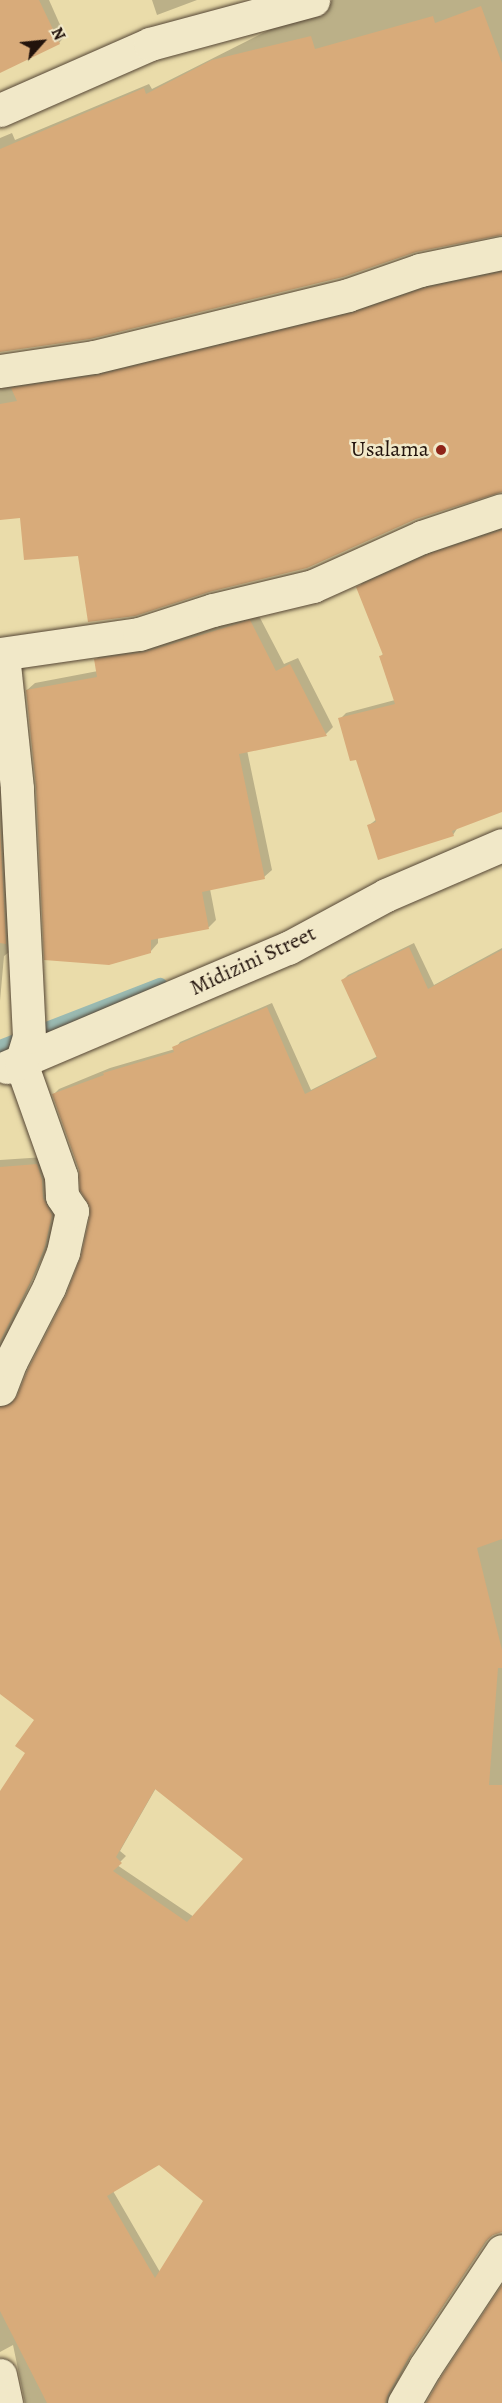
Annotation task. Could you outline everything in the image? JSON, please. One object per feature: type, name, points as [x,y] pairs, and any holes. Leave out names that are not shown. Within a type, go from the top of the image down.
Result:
[{"type":"street","points":[[0,110],[150,44],[313,0]]},
{"type":"street","points":[[0,371],[94,357],[348,296],[420,270],[502,254]]},
{"type":"street","points":[[0,1389],[10,1361],[49,1287],[63,1252],[72,1211],[62,1196],[61,1176],[10,1066],[29,1037],[16,788],[2,654],[139,634],[213,610],[313,586],[422,537],[502,510]]},
{"type":"street","name":"Midizini Street","points":[[10,1066],[288,948],[386,895],[502,845]]},
{"type":"street","points":[[404,2403],[425,2367],[502,2251]]},
{"type":"street","points":[[0,2375],[6,2403]]},
{"type":"building","points":[[0,0],[39,0],[60,44],[0,73]]},
{"type":"building","points":[[481,6],[502,63],[502,235],[416,252],[343,277],[90,339],[0,352],[0,149],[144,88],[146,94],[212,60],[311,36],[315,49],[433,16],[435,23]]},
{"type":"building","points":[[502,272],[502,492],[416,519],[307,568],[209,592],[135,616],[88,622],[78,556],[24,560],[20,518],[0,520],[0,404],[17,401],[11,388],[98,375],[352,313],[425,288]]},
{"type":"building","points":[[502,530],[502,812],[452,831],[454,836],[378,860],[367,825],[376,822],[356,760],[350,761],[338,718],[395,704],[379,656],[383,655],[356,587],[429,554]]},
{"type":"building","points":[[250,620],[276,671],[290,664],[327,736],[239,754],[265,879],[202,892],[209,929],[151,940],[151,953],[109,965],[44,960],[36,787],[26,690],[97,677],[94,659],[145,652]]},
{"type":"building","points":[[0,825],[6,944],[0,943]]},
{"type":"building","points":[[409,947],[428,989],[502,950],[502,1539],[477,1548],[502,1650],[502,1668],[498,1668],[489,1785],[502,1785],[502,2232],[486,2241],[409,2357],[385,2403],[47,2403],[0,2311],[0,1791],[25,1753],[15,1746],[34,1720],[0,1694],[0,1407],[11,1404],[17,1396],[28,1369],[66,1295],[81,1256],[90,1215],[90,1207],[80,1190],[79,1170],[52,1094],[104,1075],[103,1073],[174,1052],[172,1047],[267,1007],[305,1094],[377,1058],[341,980]],"holes":[[[155,1789],[243,1859],[187,1922],[113,1871],[122,1863],[116,1857]],[[159,2165],[203,2201],[155,2278],[107,2196]]]},
{"type":"building","points":[[37,1164],[42,1180],[43,1198],[52,1215],[45,1246],[32,1279],[0,1341],[0,1167]]},
{"type":"building","points":[[502,2285],[502,2403],[426,2403],[441,2377]]},
{"type":"waterway","points":[[0,1047],[160,985]]},
{"type":"place","name":"Usalama","points":[[441,450]]}]
